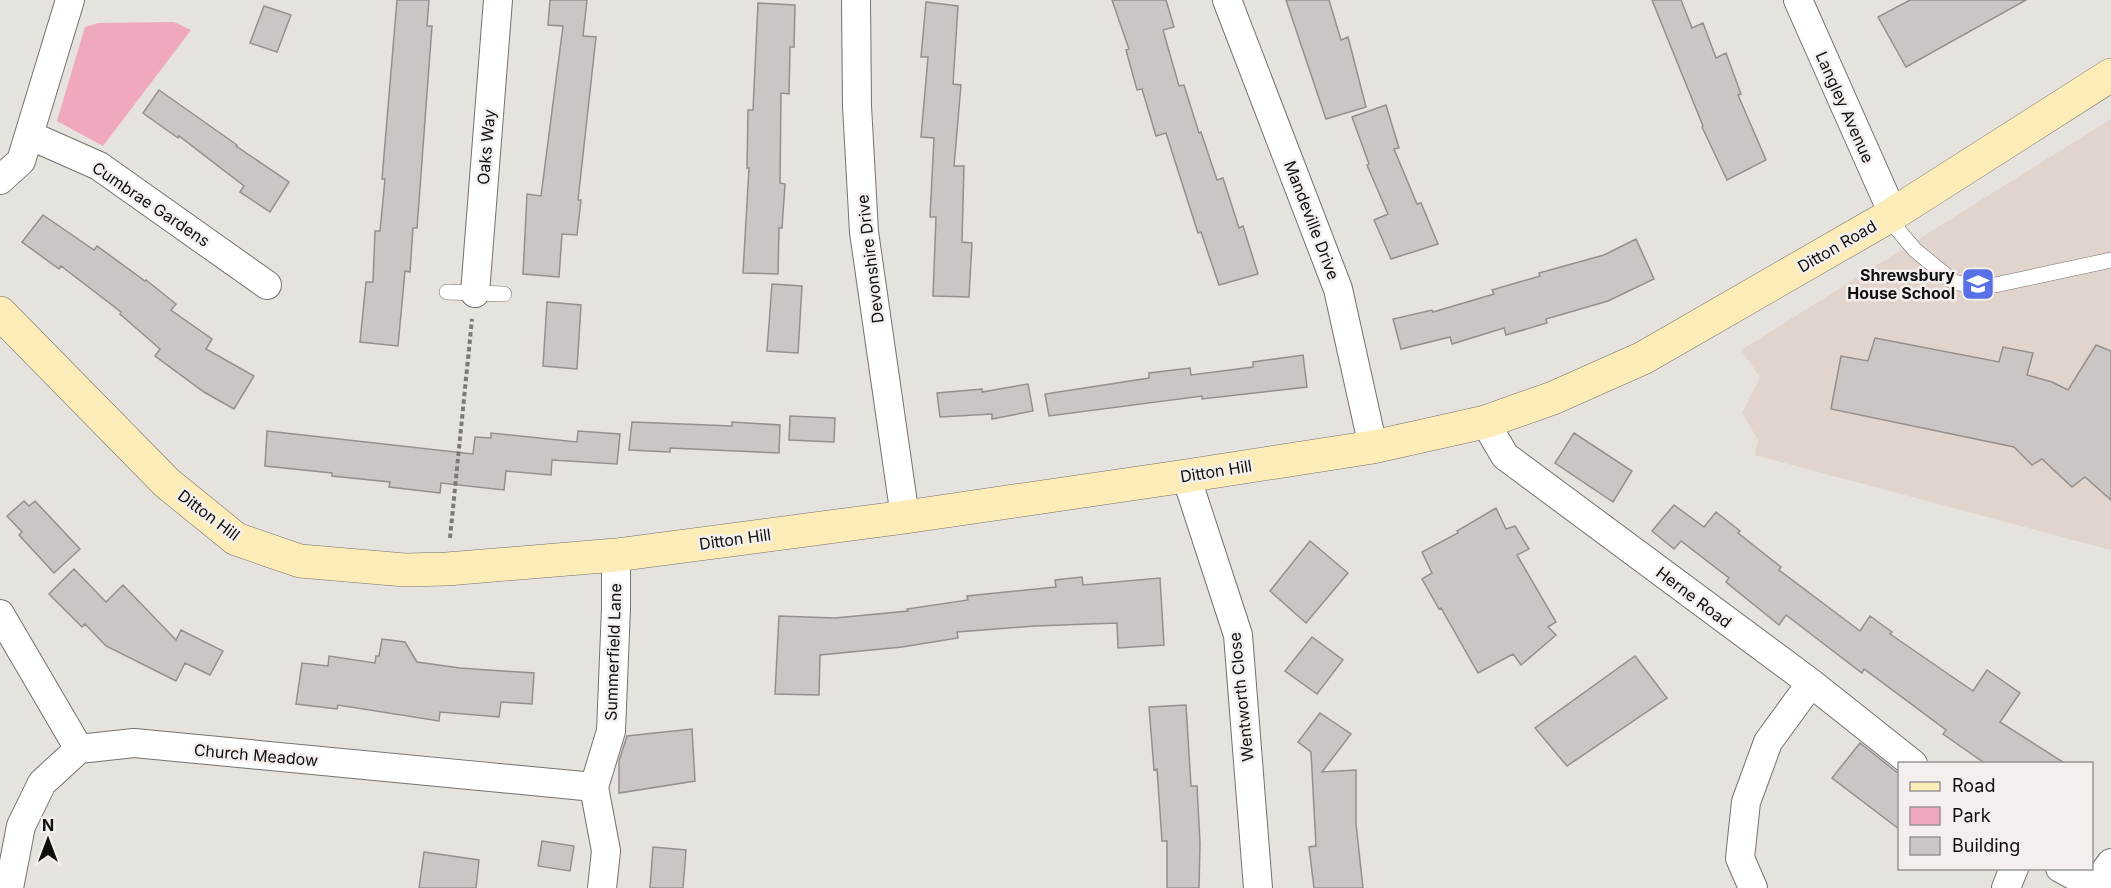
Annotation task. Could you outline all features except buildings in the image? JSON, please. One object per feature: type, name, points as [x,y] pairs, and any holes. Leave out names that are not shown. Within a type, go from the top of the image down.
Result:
[{"type":"street","points":[[0,180],[21,161],[70,0]]},
{"type":"street","name":"Oaks Way","points":[[461,293],[498,0]]},
{"type":"street","name":"Devonshire Drive","points":[[856,0],[857,106],[864,232],[905,517]]},
{"type":"street","name":"Mandeville Drive","points":[[1227,0],[1338,289],[1373,447]]},
{"type":"street","name":"Langley Avenue","points":[[1798,0],[1890,215]]},
{"type":"street","name":"Ditton Road","points":[[1553,398],[1643,358],[1890,215],[2111,75]]},
{"type":"street","name":"Cumbrae Gardens","points":[[29,135],[99,166],[267,285]]},
{"type":"street","name":"Ditton Hill","points":[[0,313],[167,483],[236,539],[300,561],[405,570],[447,569],[616,555],[905,517],[1186,476],[1373,447],[1485,422],[1553,398]]},
{"type":"street","name":"Herne Road","points":[[1485,422],[1505,456],[1811,683],[1910,762]]},
{"type":"street","name":"Wentworth Close","points":[[1186,476],[1238,635],[1258,888]]},
{"type":"street","name":"Summerfield Lane","points":[[602,888],[606,851],[594,787],[611,730],[616,555]]},
{"type":"street","points":[[0,614],[79,749],[42,783],[21,826],[9,888]]},
{"type":"street","points":[[1753,888],[1740,858],[1746,802],[1768,742],[1811,683]]},
{"type":"street","name":"Church Meadow","points":[[79,749],[134,743],[594,787]]},
{"type":"street","points":[[2064,870],[2096,887],[2111,863]]},
{"type":"street","points":[[2006,888],[2013,870]]},
{"type":"lane","points":[[1890,215],[1915,250],[1954,282],[1981,288],[2111,260]]},
{"type":"lane","points":[[461,293],[504,294]]},
{"type":"path","points":[[447,569],[461,293]]},
{"type":"shaded area","name":"Shrewsbury House School","points":[[2111,119],[2111,550],[1755,455],[1758,440],[1742,413],[1760,377],[1741,350]]},
{"type":"green space","points":[[174,22],[191,30],[103,146],[57,121],[85,27],[98,23]]},
{"type":"place","name":"Shrewsbury House School","points":[[1978,284]]}]
